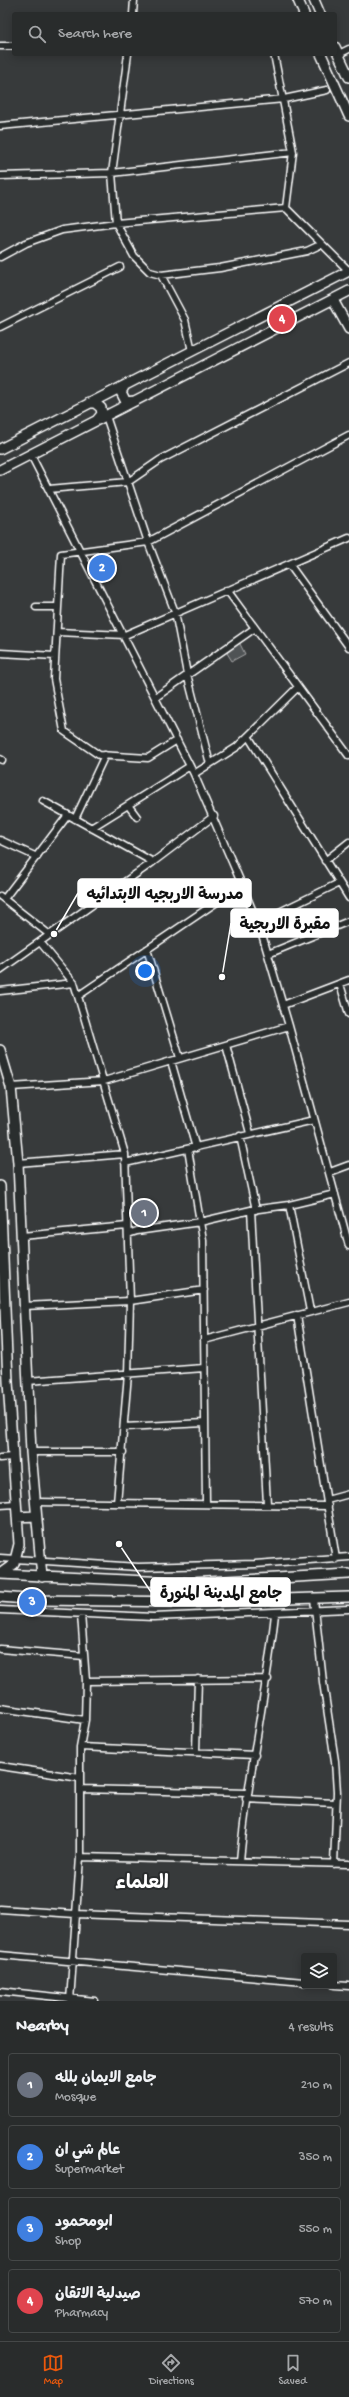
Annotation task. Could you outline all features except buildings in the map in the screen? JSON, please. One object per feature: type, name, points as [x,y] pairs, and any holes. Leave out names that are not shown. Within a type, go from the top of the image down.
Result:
[{"type":"main road","points":[[298,0],[303,12]]},
{"type":"main road","points":[[314,0],[319,12]]},
{"type":"main road","points":[[337,51],[349,77]]},
{"type":"main road","points":[[322,56],[349,116]]},
{"type":"main road","points":[[0,449],[349,271]]},
{"type":"main road","points":[[0,470],[348,293]]},
{"type":"main road","points":[[333,300],[349,329]]},
{"type":"main road","points":[[125,385],[121,390],[122,398],[126,402],[134,402]]},
{"type":"main road","points":[[89,403],[95,403],[101,408],[101,416],[97,420]]},
{"type":"main road","points":[[0,1050],[11,1087],[18,1163],[31,1452],[42,1577]]},
{"type":"main road","points":[[0,1186],[4,1382],[19,1544],[16,1559],[8,1569],[0,1574]]},
{"type":"main road","points":[[17,1517],[36,1516]]},
{"type":"main road","points":[[0,1574],[189,1583],[349,1574]]},
{"type":"main road","points":[[0,1597],[40,1600],[189,1602],[349,1597]]},
{"type":"street","points":[[133,12],[134,0]]},
{"type":"street","points":[[0,46],[12,46]]},
{"type":"street","points":[[337,51],[349,49]]},
{"type":"street","points":[[128,56],[122,114],[112,172],[116,223],[134,256],[150,272],[161,275],[220,268],[307,251],[322,244]]},
{"type":"street","points":[[274,56],[284,99],[292,152],[286,208]]},
{"type":"street","points":[[0,126],[284,99],[327,90]]},
{"type":"street","points":[[0,176],[112,172],[292,152]]},
{"type":"street","points":[[0,258],[26,243],[62,230],[116,223],[286,208]]},
{"type":"street","points":[[286,208],[349,271]]},
{"type":"street","points":[[0,327],[120,267]]},
{"type":"street","points":[[161,275],[185,320],[192,351]]},
{"type":"street","points":[[49,489],[128,482],[160,460],[349,363]]},
{"type":"street","points":[[106,416],[148,542],[176,612],[187,674],[210,764]]},
{"type":"street","points":[[177,740],[148,758],[99,755],[64,731],[54,679],[61,554],[148,542],[349,435]]},
{"type":"street","points":[[31,454],[125,635],[194,774],[214,816],[242,885],[268,954],[290,1026],[349,1246]]},
{"type":"street","points":[[56,632],[125,635],[347,539],[349,547]]},
{"type":"street","points":[[289,564],[349,647]]},
{"type":"street","points":[[227,590],[349,756]]},
{"type":"street","points":[[36,607],[58,607]]},
{"type":"street","points":[[156,697],[255,628]]},
{"type":"street","points":[[0,653],[55,656]]},
{"type":"street","points":[[194,774],[238,747],[298,687]]},
{"type":"street","points":[[248,736],[349,898]]},
{"type":"street","points":[[75,819],[105,755]]},
{"type":"street","points":[[91,828],[190,766]]},
{"type":"street","points":[[43,801],[153,862]]},
{"type":"street","points":[[128,805],[137,817]]},
{"type":"street","points":[[50,935],[2,897],[37,857],[68,815]]},
{"type":"street","points":[[0,970],[153,862],[214,816]]},
{"type":"street","points":[[0,840],[37,857]]},
{"type":"street","points":[[325,861],[349,842]]},
{"type":"street","points":[[257,923],[339,883]]},
{"type":"street","points":[[78,996],[242,885]]},
{"type":"street","points":[[268,954],[349,921]]},
{"type":"street","points":[[40,942],[74,984],[125,1154],[130,1302],[128,1374],[123,1452],[117,1503]]},
{"type":"street","points":[[147,949],[180,1058]]},
{"type":"street","points":[[283,1005],[349,980]]},
{"type":"street","points":[[0,991],[74,984]]},
{"type":"street","points":[[340,984],[349,1014]]},
{"type":"street","points":[[11,1087],[104,1080],[290,1026]]},
{"type":"street","points":[[226,1045],[250,1133]]},
{"type":"street","points":[[171,1061],[196,1148]]},
{"type":"street","points":[[125,1163],[196,1148],[250,1133],[314,1120]]},
{"type":"street","points":[[240,1136],[254,1210],[257,1326],[267,1504]]},
{"type":"street","points":[[188,1149],[203,1240],[206,1503]]},
{"type":"street","points":[[18,1163],[125,1154]]},
{"type":"street","points":[[330,1172],[349,1164]]},
{"type":"street","points":[[128,1234],[137,1231],[200,1222],[254,1210],[289,1205],[335,1194]]},
{"type":"street","points":[[289,1205],[310,1311]]},
{"type":"street","points":[[22,1236],[127,1226]]},
{"type":"street","points":[[24,1306],[130,1302],[204,1290]]},
{"type":"street","points":[[204,1340],[349,1302]]},
{"type":"street","points":[[297,1315],[336,1559]]},
{"type":"street","points":[[28,1381],[204,1368]]},
{"type":"street","points":[[124,1427],[205,1423]]},
{"type":"street","points":[[31,1452],[123,1452]]},
{"type":"street","points":[[0,1458],[12,1457]]},
{"type":"street","points":[[35,1502],[267,1504],[327,1503],[349,1494]]},
{"type":"street","points":[[0,1504],[16,1504]]},
{"type":"street","points":[[0,1558],[138,1567],[336,1559],[349,1557]]},
{"type":"street","points":[[314,1599],[335,1761],[336,1803],[334,1864]]},
{"type":"street","points":[[0,1610],[153,1617],[275,1614],[349,1610]]},
{"type":"street","points":[[70,1999],[71,1962],[80,1857],[80,1747],[85,1720],[86,1681],[81,1614]]},
{"type":"street","points":[[240,1861],[247,1796],[268,1678],[275,1614]]},
{"type":"street","points":[[0,1649],[84,1656]]},
{"type":"street","points":[[86,1681],[268,1678]]},
{"type":"street","points":[[196,1752],[198,1679]]},
{"type":"street","points":[[0,1708],[85,1720]]},
{"type":"street","points":[[80,1747],[255,1755]]},
{"type":"street","points":[[0,1766],[80,1778]]},
{"type":"street","points":[[80,1789],[247,1796],[336,1803]]},
{"type":"street","points":[[80,1857],[349,1864]]},
{"type":"street","points":[[0,1909],[75,1914],[349,1924]]},
{"type":"street","points":[[0,1955],[301,1982]]},
{"type":"street","points":[[337,1985],[349,1986]]},
{"type":"street","points":[[0,1991],[96,2001]]},
{"type":"shaded area","points":[[239,642],[245,654],[232,661],[227,653]]},
{"type":"place","name":"صيدلية الاتقان","points":[[282,319]]},
{"type":"place","name":"عالم شي ان","points":[[102,568]]},
{"type":"place","name":"مدرسة الاربجيه الابتدائيه","points":[[54,934]]},
{"type":"place","name":"مقبرة الاربجية","points":[[222,977]]},
{"type":"place","name":"جامع الايمان بلله","points":[[144,1213]]},
{"type":"place","name":"جامع المدينة المنورة","points":[[119,1544]]},
{"type":"place","name":"ابومحمود","points":[[32,1602]]},
{"type":"district","name":"العلماء","points":[[142,1881]]}]
